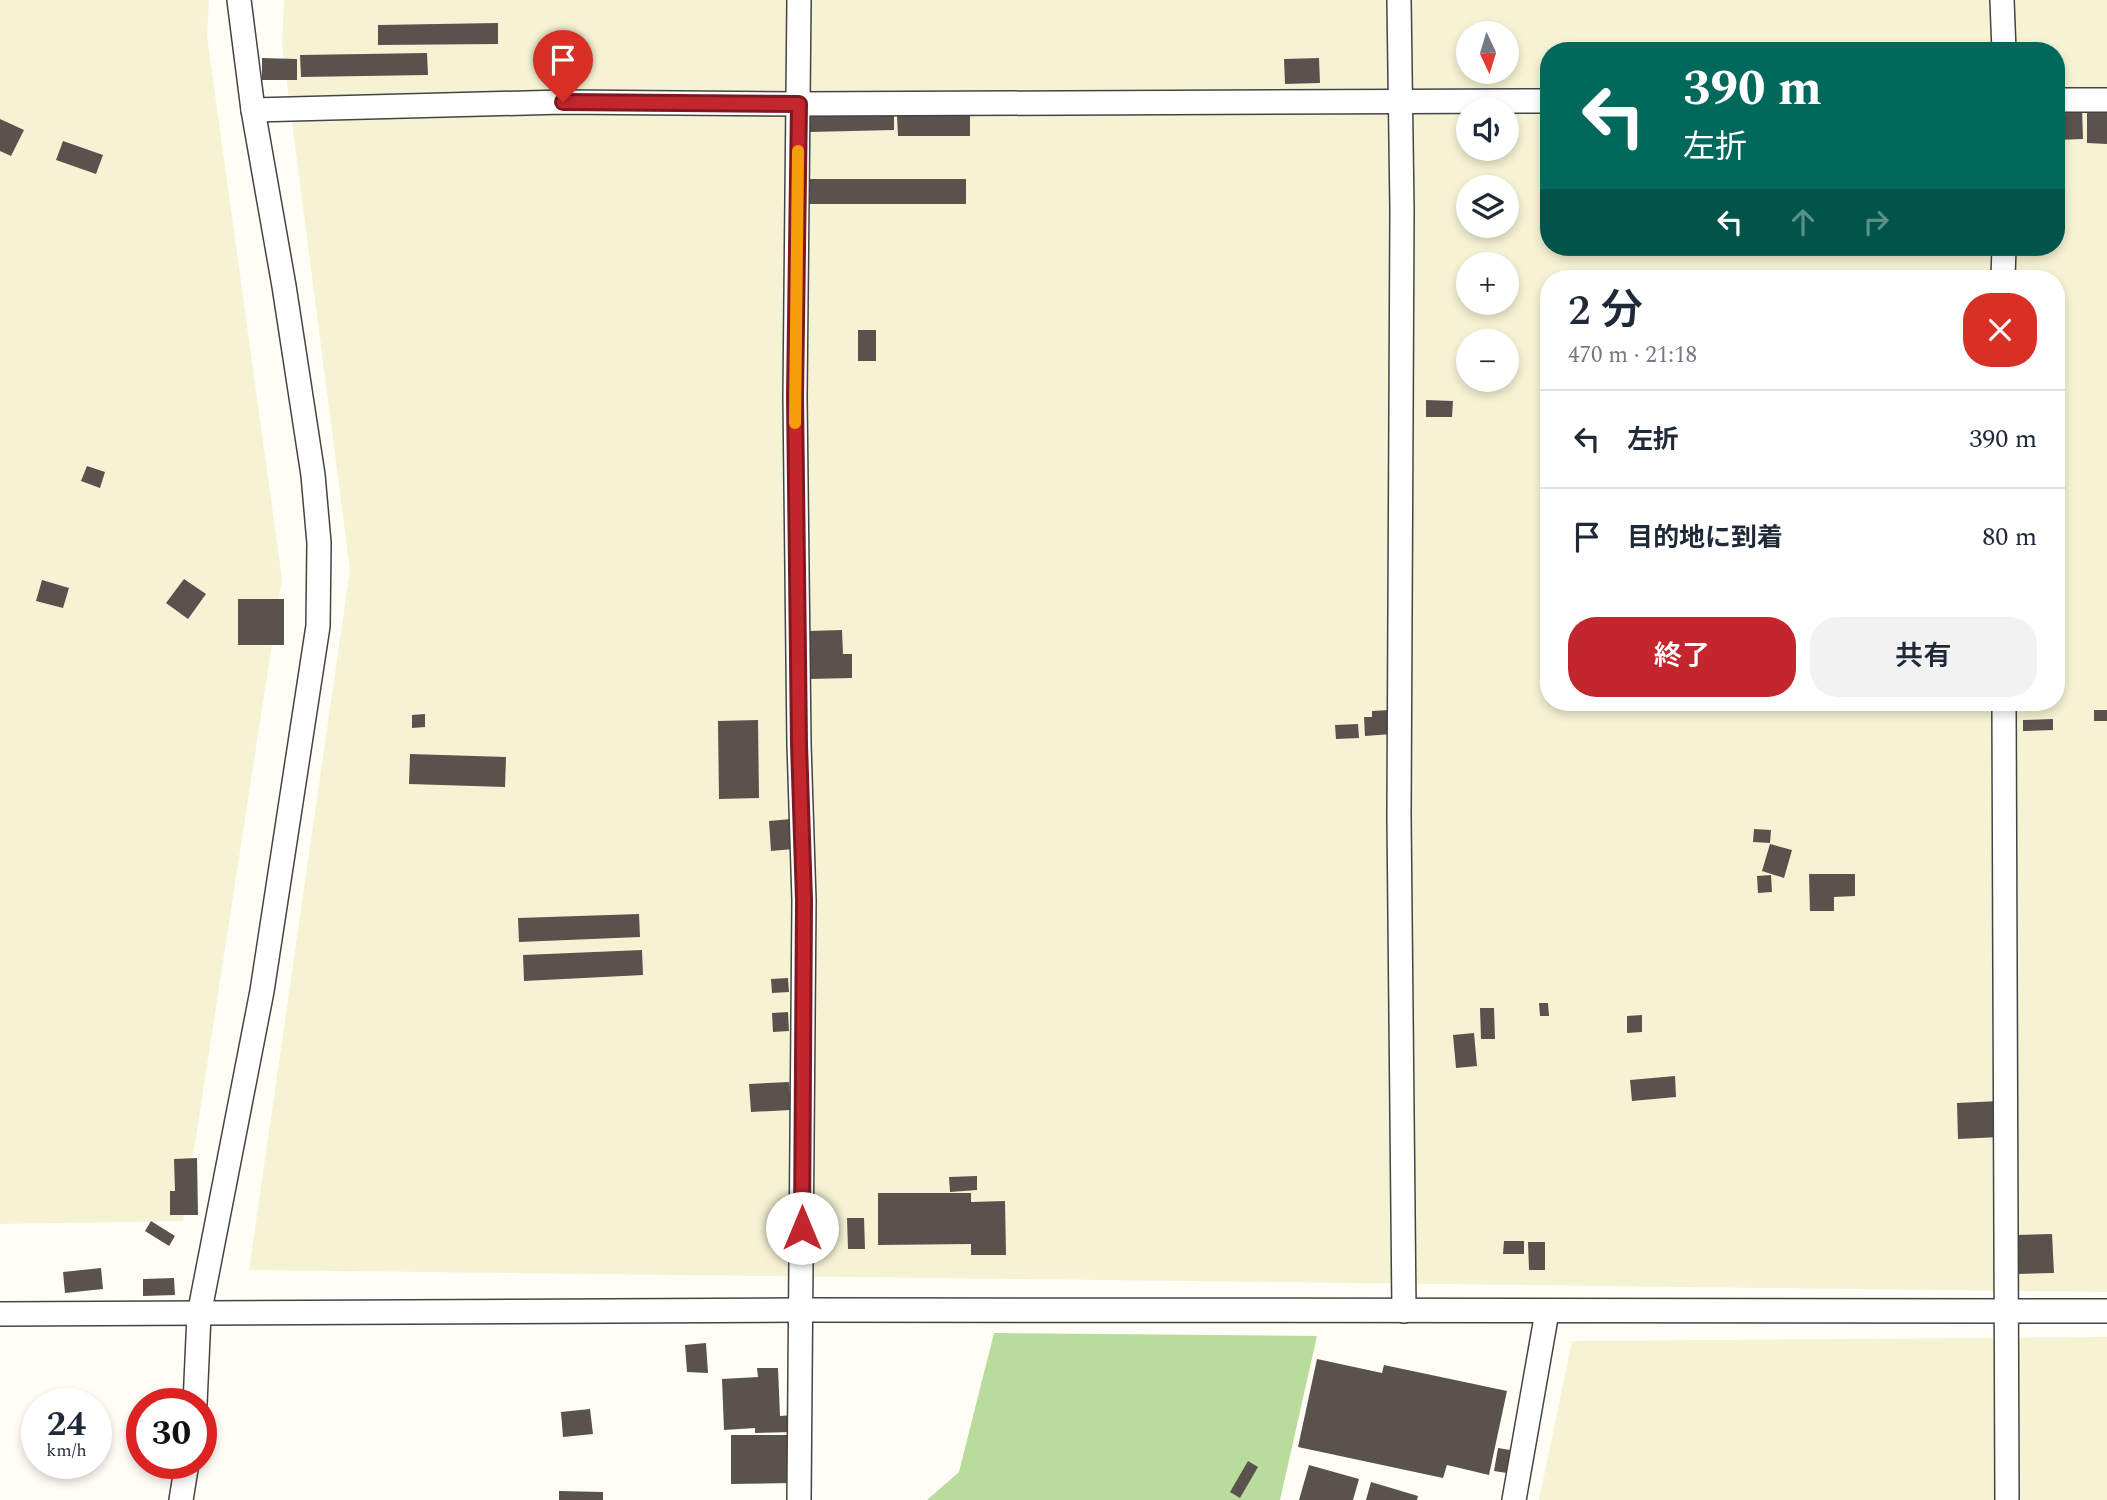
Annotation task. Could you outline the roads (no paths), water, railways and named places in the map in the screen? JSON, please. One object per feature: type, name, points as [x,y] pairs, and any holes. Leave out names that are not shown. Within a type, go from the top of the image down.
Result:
[{"type":"street","points":[[196,1388],[199,1315],[262,991],[318,626],[319,543],[313,475],[253,110],[239,0]]},
{"type":"street","points":[[799,0],[795,396],[799,744],[804,900],[799,1500]]},
{"type":"street","points":[[1399,0],[1402,209],[1399,816],[1405,1311]]},
{"type":"street","points":[[2002,0],[2004,42]]},
{"type":"street","points":[[2065,100],[2107,100]]},
{"type":"street","points":[[253,110],[563,102],[799,104],[1540,101]]},
{"type":"street","points":[[2004,711],[2007,1500]]},
{"type":"street","points":[[0,1314],[802,1310],[2107,1311]]},
{"type":"street","points":[[1514,1500],[1547,1312]]},
{"type":"street","points":[[181,1500],[184,1479]]}]
